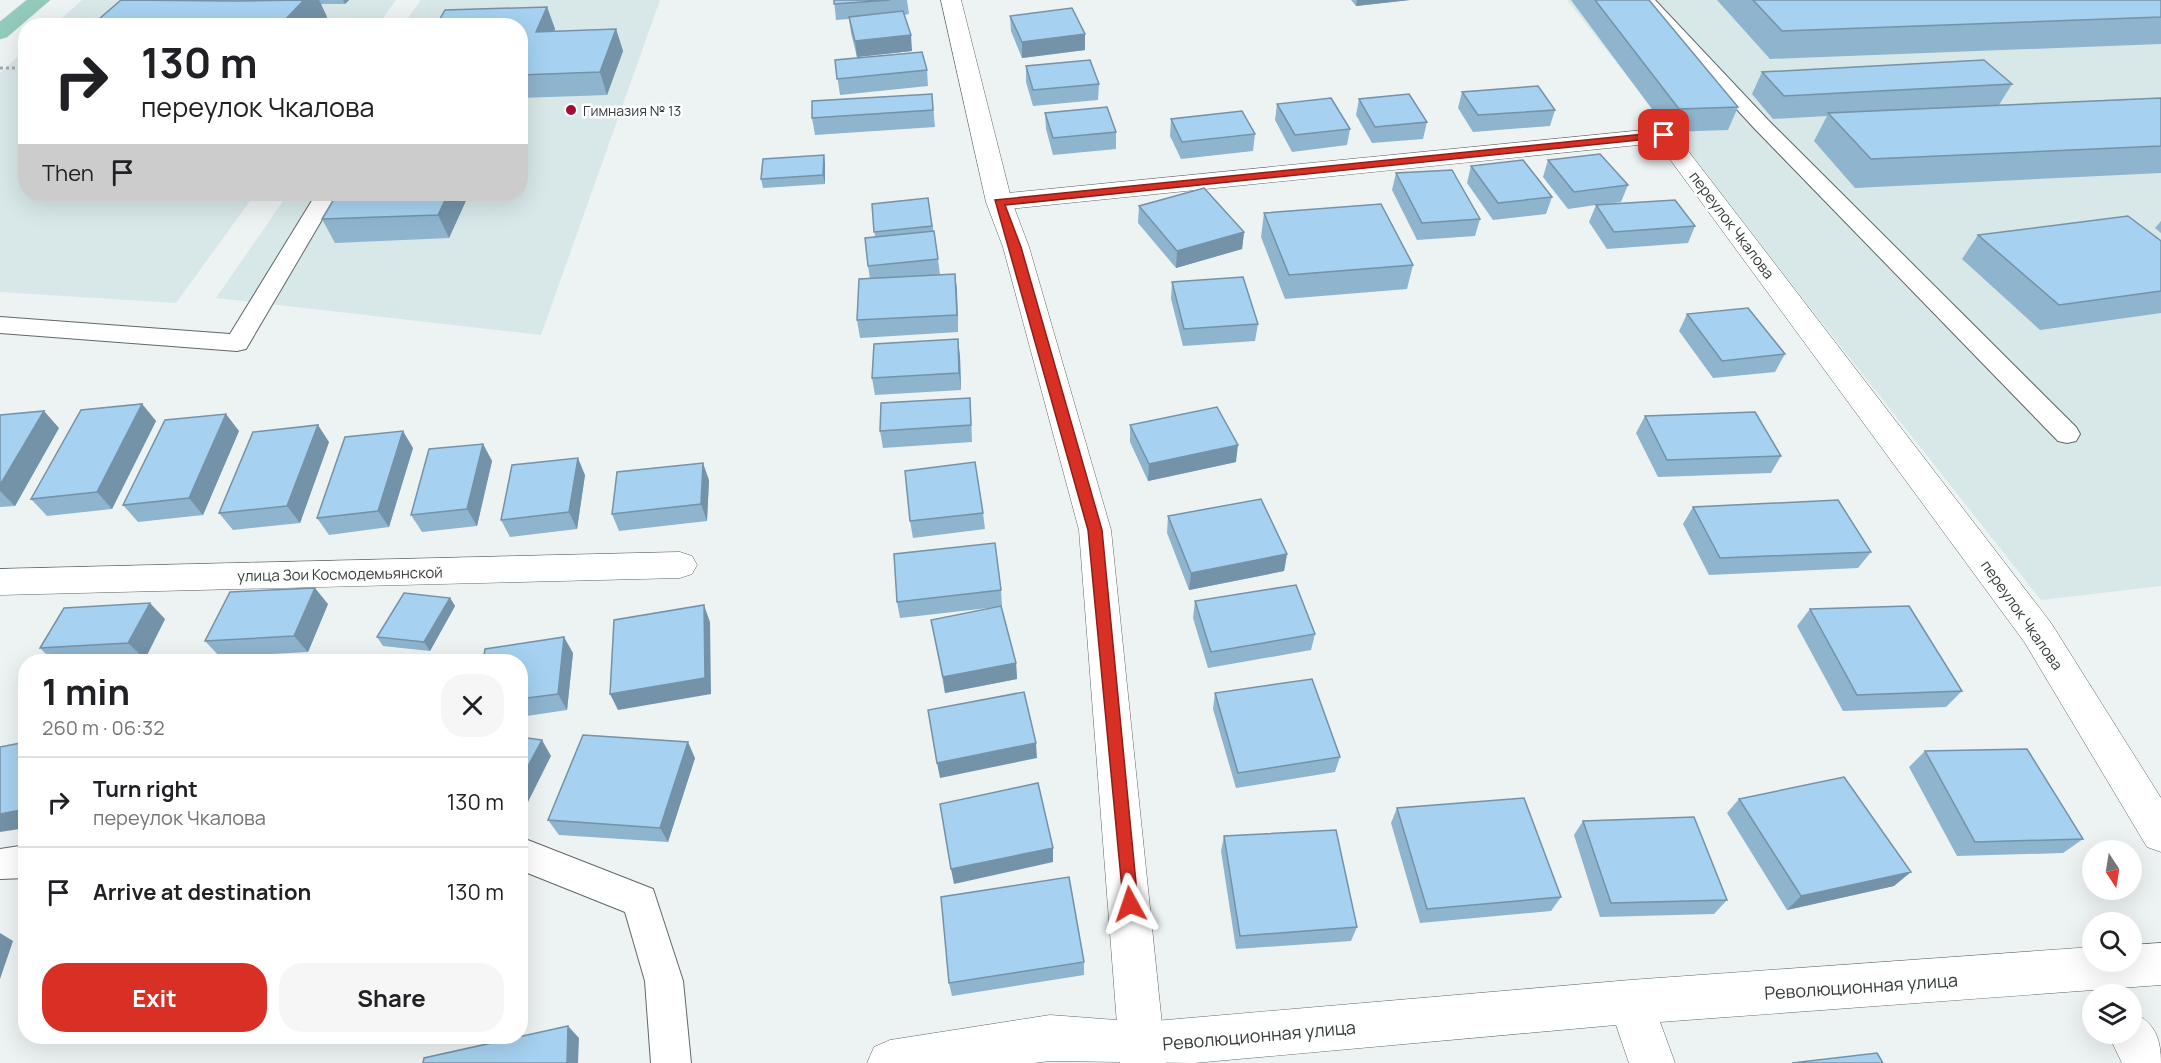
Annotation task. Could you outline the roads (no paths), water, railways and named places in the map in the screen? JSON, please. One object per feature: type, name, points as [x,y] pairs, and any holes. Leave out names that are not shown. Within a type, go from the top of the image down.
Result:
[{"type":"main road","points":[[18,18],[40,0]]},
{"type":"main road","points":[[0,33],[18,18]]},
{"type":"street","points":[[951,0],[999,202],[1016,247],[1095,530],[1143,1054]]},
{"type":"street","name":"переулок Чкалова","points":[[999,202],[1664,135],[2038,633],[2161,834]]},
{"type":"street","name":"улица Зои Космодемьянской","points":[[0,582],[680,565]]},
{"type":"street","name":"Революционная улица","points":[[890,1063],[1050,1038],[1143,1054],[1630,1002],[2100,983],[2161,964]]},
{"type":"street","points":[[1630,1002],[1652,1063]]},
{"type":"street","points":[[2136,1044],[2148,1063]]},
{"type":"lane","points":[[1645,0],[1761,124],[2067,435]]},
{"type":"lane","points":[[0,325],[237,343],[322,201]]},
{"type":"lane","points":[[528,856],[640,901],[664,981],[671,1063]]},
{"type":"place","name":"Гимназия № 13","points":[[571,110]]}]
